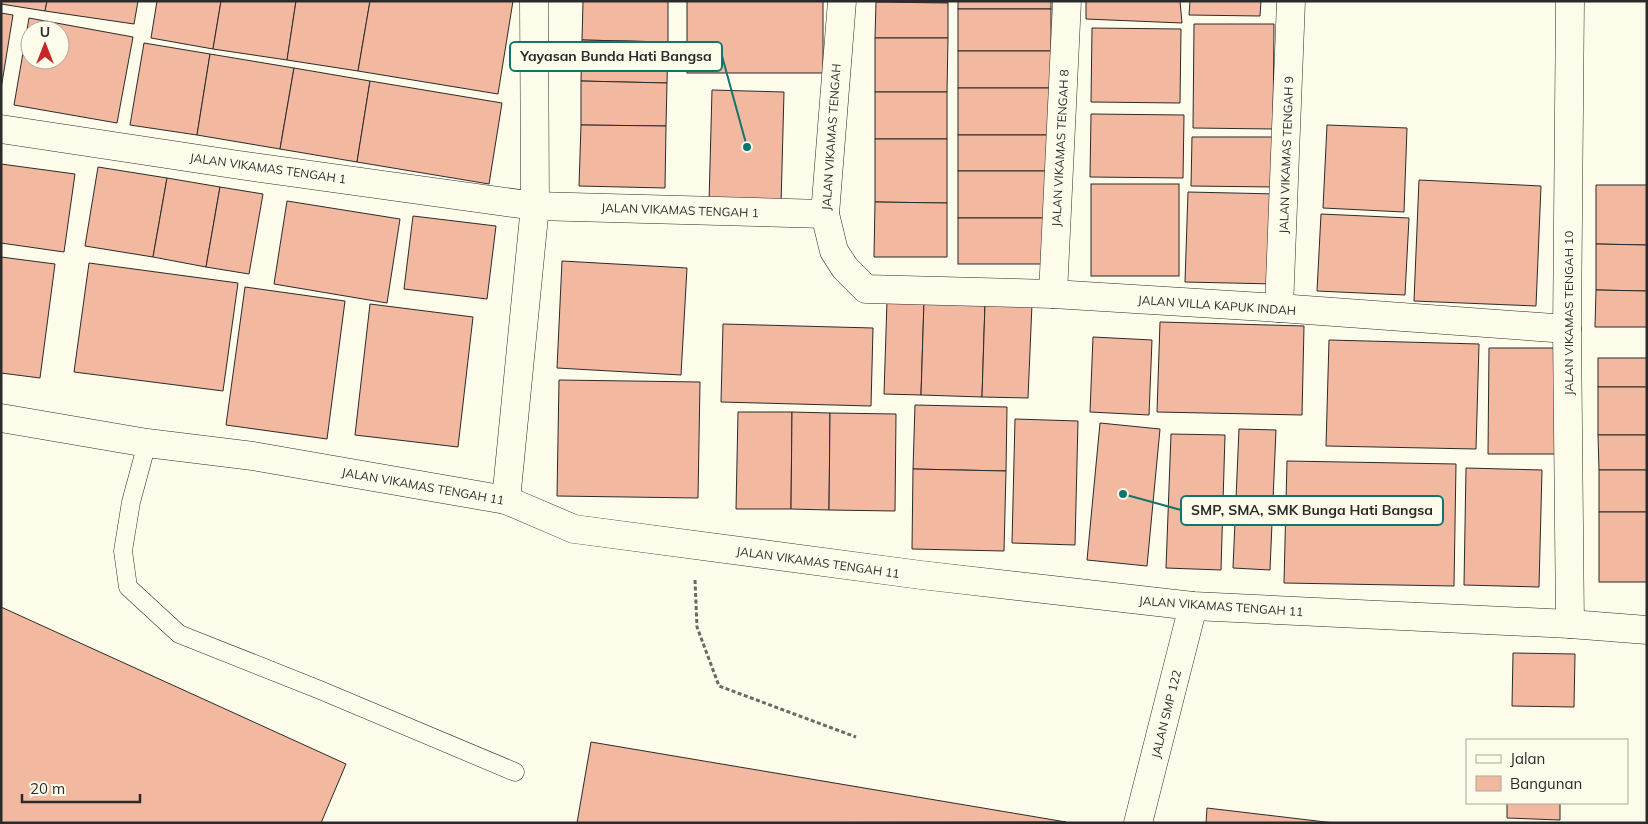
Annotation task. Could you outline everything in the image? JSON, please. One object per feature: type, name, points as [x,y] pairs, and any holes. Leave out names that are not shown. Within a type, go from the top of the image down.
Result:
[{"type":"street","points":[[506,500],[535,206],[534,1]]},
{"type":"street","name":"JALAN VIKAMAS TENGAH","points":[[842,1],[824,214],[834,251],[845,268],[866,290]]},
{"type":"street","name":"JALAN VIKAMAS TENGAH 8","points":[[1053,294],[1067,1]]},
{"type":"street","name":"JALAN VIKAMAS TENGAH 9","points":[[1279,308],[1291,1]]},
{"type":"street","name":"JALAN VIKAMAS TENGAH 10","points":[[1570,1],[1567,329],[1570,624]]},
{"type":"street","name":"JALAN VIKAMAS TENGAH 1","points":[[1,129],[239,165],[535,206],[824,214]]},
{"type":"street","name":"JALAN VILLA KAPUK INDAH","points":[[866,290],[1053,294],[1567,329]]},
{"type":"street","name":"JALAN VIKAMAS TENGAH 11","points":[[1,418],[148,443],[253,456],[506,500],[574,529],[921,576],[1193,606],[1570,624],[1647,630]]},
{"type":"street","name":"JALAN SMP 122","points":[[1138,823],[1193,606]]},
{"type":"lane","points":[[148,443],[129,512],[123,551],[128,586],[179,634],[320,690],[515,772]]},
{"type":"path","points":[[693,545],[697,627],[719,686],[856,737]]},
{"type":"building","points":[[1,1],[47,1],[45,11],[1,4]]},
{"type":"building","points":[[47,1],[138,1],[134,24],[45,11]]},
{"type":"building","points":[[157,1],[221,1],[213,49],[151,38]]},
{"type":"building","points":[[221,1],[296,1],[287,60],[213,49]]},
{"type":"building","points":[[296,1],[370,1],[358,71],[287,60]]},
{"type":"building","points":[[370,1],[513,1],[498,94],[358,71]]},
{"type":"building","points":[[583,1],[668,1],[668,42],[582,40]]},
{"type":"building","points":[[687,1],[823,1],[823,73],[687,73]]},
{"type":"building","points":[[876,1],[948,1],[948,3]]},
{"type":"building","points":[[958,1],[1051,1],[1051,9],[958,9]]},
{"type":"building","points":[[1086,1],[1180,1],[1182,23],[1086,19]]},
{"type":"building","points":[[1190,1],[1261,1],[1260,16],[1189,15]]},
{"type":"building","points":[[876,2],[948,3],[948,38],[875,38]]},
{"type":"building","points":[[958,9],[1051,9],[1051,51],[958,51]]},
{"type":"building","points":[[1,13],[13,15],[1,89]]},
{"type":"building","points":[[1194,24],[1274,24],[1273,129],[1193,128]]},
{"type":"building","points":[[70,25],[133,37],[117,123],[14,105],[20,70],[70,70]]},
{"type":"building","points":[[1092,28],[1181,29],[1180,103],[1091,102]]},
{"type":"building","points":[[875,38],[948,38],[947,92],[875,92]]},
{"type":"building","points":[[582,40],[668,42],[667,83],[581,81]]},
{"type":"building","points":[[144,43],[210,54],[197,135],[130,125]]},
{"type":"building","points":[[958,51],[1051,51],[1051,88],[958,88]]},
{"type":"building","points":[[210,54],[294,68],[280,149],[197,135]]},
{"type":"building","points":[[294,68],[370,81],[357,162],[280,149]]},
{"type":"building","points":[[370,81],[502,103],[489,184],[357,162]]},
{"type":"building","points":[[581,81],[667,83],[666,126],[581,125]]},
{"type":"building","points":[[958,88],[1051,88],[1051,135],[958,135]]},
{"type":"building","points":[[712,90],[784,92],[781,205],[709,203]]},
{"type":"building","points":[[875,92],[947,92],[947,139],[875,139]]},
{"type":"building","points":[[1091,114],[1184,115],[1183,178],[1090,177]]},
{"type":"building","points":[[581,125],[666,126],[665,188],[579,186]]},
{"type":"building","points":[[1327,125],[1407,128],[1404,212],[1323,208]]},
{"type":"building","points":[[958,135],[1051,135],[1051,171],[958,171]]},
{"type":"building","points":[[1192,137],[1275,137],[1275,187],[1191,186]]},
{"type":"building","points":[[875,139],[947,139],[947,203],[875,202]]},
{"type":"building","points":[[1,164],[75,174],[64,252],[1,243]]},
{"type":"building","points":[[98,167],[167,178],[153,257],[85,246]]},
{"type":"building","points":[[958,171],[1051,171],[1051,218],[958,218]]},
{"type":"building","points":[[167,178],[220,187],[206,267],[153,257]]},
{"type":"building","points":[[1419,180],[1541,186],[1536,306],[1414,301]]},
{"type":"building","points":[[1091,184],[1179,184],[1179,276],[1091,276]]},
{"type":"building","points":[[1596,185],[1647,185],[1647,245],[1596,244]]},
{"type":"building","points":[[220,187],[263,194],[249,274],[206,267]]},
{"type":"building","points":[[1188,192],[1277,194],[1275,284],[1185,282]]},
{"type":"building","points":[[287,201],[400,219],[387,303],[274,284]]},
{"type":"building","points":[[875,202],[947,203],[947,257],[874,257]]},
{"type":"building","points":[[1321,214],[1409,218],[1405,295],[1317,291]]},
{"type":"building","points":[[413,216],[496,226],[487,299],[404,289]]},
{"type":"building","points":[[958,218],[1051,218],[1051,264],[958,264]]},
{"type":"building","points":[[1596,244],[1647,245],[1647,291],[1596,290]]},
{"type":"building","points":[[1,257],[55,264],[40,378],[1,373]]},
{"type":"building","points":[[562,261],[687,268],[681,375],[557,368]]},
{"type":"building","points":[[89,263],[238,283],[223,391],[74,372]]},
{"type":"building","points":[[245,287],[345,301],[327,439],[226,425]]},
{"type":"building","points":[[1596,290],[1647,291],[1647,327],[1595,327]]},
{"type":"building","points":[[887,301],[924,301],[921,395],[884,394]]},
{"type":"building","points":[[924,301],[985,303],[982,397],[921,395]]},
{"type":"building","points":[[985,303],[1032,304],[1028,398],[982,397]]},
{"type":"building","points":[[370,304],[473,317],[458,447],[355,435]]},
{"type":"building","points":[[1160,322],[1304,326],[1302,415],[1157,412]]},
{"type":"building","points":[[723,324],[873,328],[871,406],[721,402]]},
{"type":"building","points":[[1093,337],[1152,340],[1149,415],[1090,412]]},
{"type":"building","points":[[1329,340],[1479,344],[1476,449],[1326,446]]},
{"type":"building","points":[[1489,348],[1563,348],[1562,454],[1488,454]]},
{"type":"building","points":[[1598,358],[1647,358],[1647,387],[1598,387]]},
{"type":"building","points":[[559,380],[700,382],[698,498],[557,496]]},
{"type":"building","points":[[1598,387],[1647,387],[1647,435],[1598,435]]},
{"type":"building","points":[[915,405],[1007,407],[1006,471],[913,469]]},
{"type":"building","points":[[738,412],[792,412],[791,509],[736,509]]},
{"type":"building","points":[[792,412],[830,413],[829,510],[791,509]]},
{"type":"building","points":[[830,413],[896,414],[895,511],[829,510]]},
{"type":"building","points":[[1015,419],[1078,421],[1075,545],[1012,543]]},
{"type":"building","points":[[1100,423],[1160,429],[1147,566],[1087,560]]},
{"type":"building","points":[[1239,429],[1276,430],[1270,570],[1233,568]]},
{"type":"building","points":[[1171,434],[1225,435],[1221,570],[1166,568]]},
{"type":"building","points":[[1598,435],[1647,435],[1647,470],[1599,470]]},
{"type":"building","points":[[1287,461],[1456,464],[1454,586],[1284,583]]},
{"type":"building","points":[[1466,468],[1542,470],[1539,587],[1464,585]]},
{"type":"building","points":[[913,469],[1006,471],[1004,551],[912,549]]},
{"type":"building","points":[[1599,470],[1647,470],[1647,512],[1599,512]]},
{"type":"building","points":[[1599,512],[1647,512],[1647,582],[1599,582]]},
{"type":"building","points":[[1,607],[346,764],[321,823],[1,823]]},
{"type":"building","points":[[1513,653],[1575,654],[1574,707],[1512,706]]},
{"type":"building","points":[[591,742],[1066,822],[577,823]]},
{"type":"building","points":[[1507,804],[1560,804],[1560,820],[1507,818]]},
{"type":"building","points":[[1207,808],[1334,823],[1206,823]]},
{"type":"place","name":"Yayasan Bunda Hati Bangsa","points":[[747,147]]},
{"type":"place","name":"SMP, SMA, SMK Bunga Hati Bangsa","points":[[1123,494]]}]
